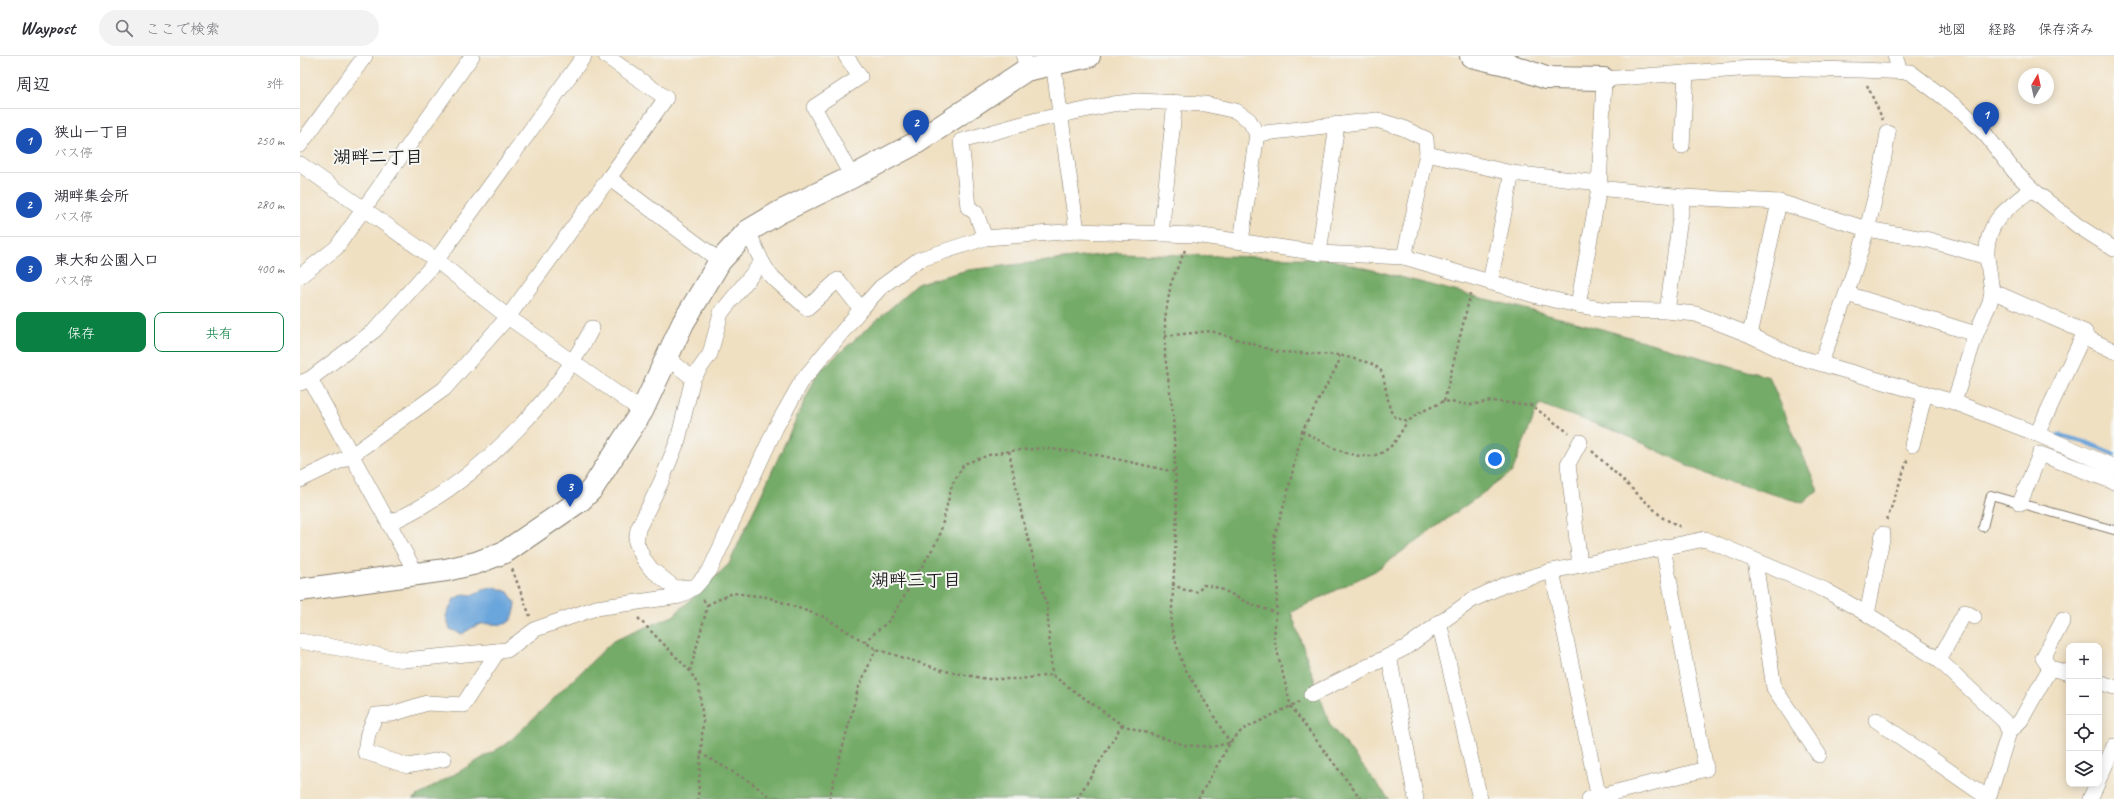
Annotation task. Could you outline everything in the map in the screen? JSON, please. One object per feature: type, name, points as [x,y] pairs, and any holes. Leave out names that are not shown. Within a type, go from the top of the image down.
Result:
[{"type":"street","points":[[300,145],[364,56]]},
{"type":"street","points":[[300,276],[336,248],[362,208],[472,56]]},
{"type":"street","points":[[417,575],[352,455],[305,381],[375,330],[436,260],[584,56]]},
{"type":"street","points":[[300,480],[352,455],[444,389],[508,317],[609,178],[666,98],[606,56]]},
{"type":"street","points":[[846,56],[860,77],[814,107],[852,177]]},
{"type":"street","points":[[300,590],[417,575],[476,563],[502,554],[581,500],[606,469],[642,411],[683,323],[720,261],[748,231],[780,212],[852,177],[916,143],[1025,63],[1053,63],[1089,56]]},
{"type":"street","points":[[1471,56],[1511,61],[1556,79],[1604,78],[1686,73],[1753,62],[1910,72],[1963,112],[1986,135],[2014,171],[2032,189],[2078,226],[2114,249]]},
{"type":"street","points":[[1895,56],[1900,71]]},
{"type":"street","points":[[1053,63],[1062,116],[1077,231]]},
{"type":"street","points":[[1682,146],[1686,73]]},
{"type":"street","points":[[1578,305],[1599,185],[1604,78]]},
{"type":"street","points":[[985,238],[976,214],[968,207],[961,142],[1037,120],[1062,116],[1113,104],[1138,101],[1205,104],[1236,111],[1249,120],[1257,134],[1241,241]]},
{"type":"street","points":[[1161,234],[1176,102]]},
{"type":"street","points":[[1257,134],[1377,120],[1403,128],[1426,139],[1427,154],[1404,257]]},
{"type":"street","points":[[1319,252],[1337,124]]},
{"type":"street","points":[[1821,362],[1847,294],[1867,229],[1884,161],[1888,133]]},
{"type":"street","points":[[1427,154],[1512,173],[1683,197],[1779,202],[1794,205],[1867,229],[1929,240],[1987,257]]},
{"type":"street","points":[[300,164],[436,260],[508,317],[642,411]]},
{"type":"street","points":[[1490,282],[1512,173]]},
{"type":"street","points":[[609,178],[720,261]]},
{"type":"street","points":[[1954,402],[1976,334],[1990,302],[1992,291],[1986,243],[1998,216],[2032,189]]},
{"type":"street","points":[[1668,311],[1683,197]]},
{"type":"street","points":[[1750,335],[1779,202]]},
{"type":"street","points":[[748,231],[762,262],[770,274],[807,308],[838,280],[861,309]]},
{"type":"street","points":[[300,641],[404,660],[507,650],[536,629],[596,608],[680,596],[694,587],[710,570],[776,427],[802,381],[861,309],[881,287],[918,260],[985,238],[1077,231],[1195,235],[1319,252],[1404,257],[1541,297],[1578,305],[1606,310],[1668,311],[1696,314],[1750,335],[1791,355],[1821,362],[1954,402],[2037,434],[2114,467]]},
{"type":"street","points":[[694,587],[675,588],[651,569],[639,551],[636,542],[638,529],[661,482],[678,440],[693,378],[710,354],[720,313],[762,262]]},
{"type":"street","points":[[1992,291],[2085,332],[2037,434]]},
{"type":"street","points":[[1847,294],[1976,334]]},
{"type":"street","points":[[390,523],[427,503],[454,485],[489,456],[549,393],[572,361],[592,328]]},
{"type":"street","points":[[2083,336],[2114,351]]},
{"type":"street","points":[[667,358],[693,378]]},
{"type":"street","points":[[1912,446],[1925,393]]},
{"type":"street","points":[[1580,442],[1568,464],[1580,565]]},
{"type":"street","points":[[2020,503],[2040,454],[2114,482]]},
{"type":"street","points":[[1867,614],[1883,534]]},
{"type":"street","points":[[1311,695],[1405,648],[1439,622],[1478,597],[1504,585],[1552,571],[1705,539],[1825,590],[1867,614],[1939,660],[2005,722],[2009,732]]},
{"type":"street","points":[[1552,571],[1595,798],[1706,769],[1663,548]]},
{"type":"street","points":[[1755,561],[1774,688],[1820,755]]},
{"type":"street","points":[[1939,660],[1965,612],[1974,617]]},
{"type":"street","points":[[2063,620],[2043,658],[2050,668],[2066,672]]},
{"type":"street","points":[[1439,622],[1480,799]]},
{"type":"street","points":[[444,759],[408,766],[365,752],[368,733],[376,715],[392,714],[427,702],[463,705],[498,651]]},
{"type":"street","points":[[1389,656],[1416,799]]},
{"type":"street","points":[[1876,720],[1988,799],[2009,732],[2021,720],[2050,668]]},
{"type":"street","points":[[2102,683],[2114,687]]},
{"type":"street","points":[[2102,772],[2114,746]]},
{"type":"street","points":[[2090,799],[2096,787]]},
{"type":"lane","points":[[1983,527],[1991,495],[2114,530]]},
{"type":"path","points":[[1860,70],[1888,133]]},
{"type":"path","points":[[1183,252],[1171,283],[1165,318],[1165,356],[1173,413],[1177,515],[1172,584],[1171,627],[1183,665],[1230,742]]},
{"type":"path","points":[[1444,401],[1470,299]]},
{"type":"path","points":[[1165,336],[1211,331],[1278,352],[1339,355],[1370,362],[1380,369],[1385,381],[1390,410],[1395,417],[1407,422]]},
{"type":"path","points":[[1339,355],[1337,365],[1302,431],[1287,495],[1274,538],[1278,584],[1274,638],[1291,707],[1361,799]]},
{"type":"path","points":[[1302,431],[1343,453],[1374,456],[1391,446],[1407,422],[1419,412],[1444,401],[1470,406],[1491,401],[1531,405],[1559,424],[1596,454],[1663,518],[1705,539]]},
{"type":"path","points":[[1883,534],[1912,446]]},
{"type":"path","points":[[864,642],[890,620],[939,538],[952,485],[964,464],[990,455],[1009,451],[1043,448],[1098,455],[1175,472]]},
{"type":"path","points":[[1009,451],[1023,521],[1047,606],[1052,674]]},
{"type":"path","points":[[509,563],[536,629]]},
{"type":"path","points":[[1172,584],[1185,590],[1198,592],[1203,585],[1212,586],[1229,592],[1260,608],[1275,612]]},
{"type":"path","points":[[707,605],[733,593],[767,597],[824,617],[876,649],[946,671],[987,679],[1020,679],[1052,674],[1122,725],[1185,745],[1211,747],[1230,742]]},
{"type":"path","points":[[625,604],[690,671],[699,687],[703,722],[698,799]]},
{"type":"path","points":[[690,671],[706,612]]},
{"type":"path","points":[[829,799],[858,689],[876,649]]},
{"type":"path","points":[[1198,799],[1230,742],[1242,730],[1291,707],[1311,695]]},
{"type":"path","points":[[1077,799],[1122,725]]},
{"type":"path","points":[[700,753],[752,783],[772,799]]},
{"type":"green space","points":[[1117,253],[1330,259],[1591,326],[1769,377],[1818,490],[1803,503],[1708,475],[1621,433],[1539,404],[1512,472],[1375,571],[1291,612],[1330,725],[1389,799],[412,799],[508,743],[613,641],[673,616],[729,564],[818,372],[919,283],[968,270]]},
{"type":"water","points":[[495,587],[508,592],[516,604],[512,619],[508,623],[481,624],[462,634],[450,629],[446,616],[454,599],[464,594],[474,595],[482,590]]},
{"type":"waterway","points":[[2058,435],[2088,443],[2114,454]]},
{"type":"place","name":"狭山一丁目","points":[[1986,135]]},
{"type":"place","name":"湖畔集会所","points":[[916,143]]},
{"type":"place","name":"東大和公園入口","points":[[570,507]]},
{"type":"district","name":"湖畔二丁目","points":[[378,157]]},
{"type":"district","name":"湖畔三丁目","points":[[916,580]]}]
